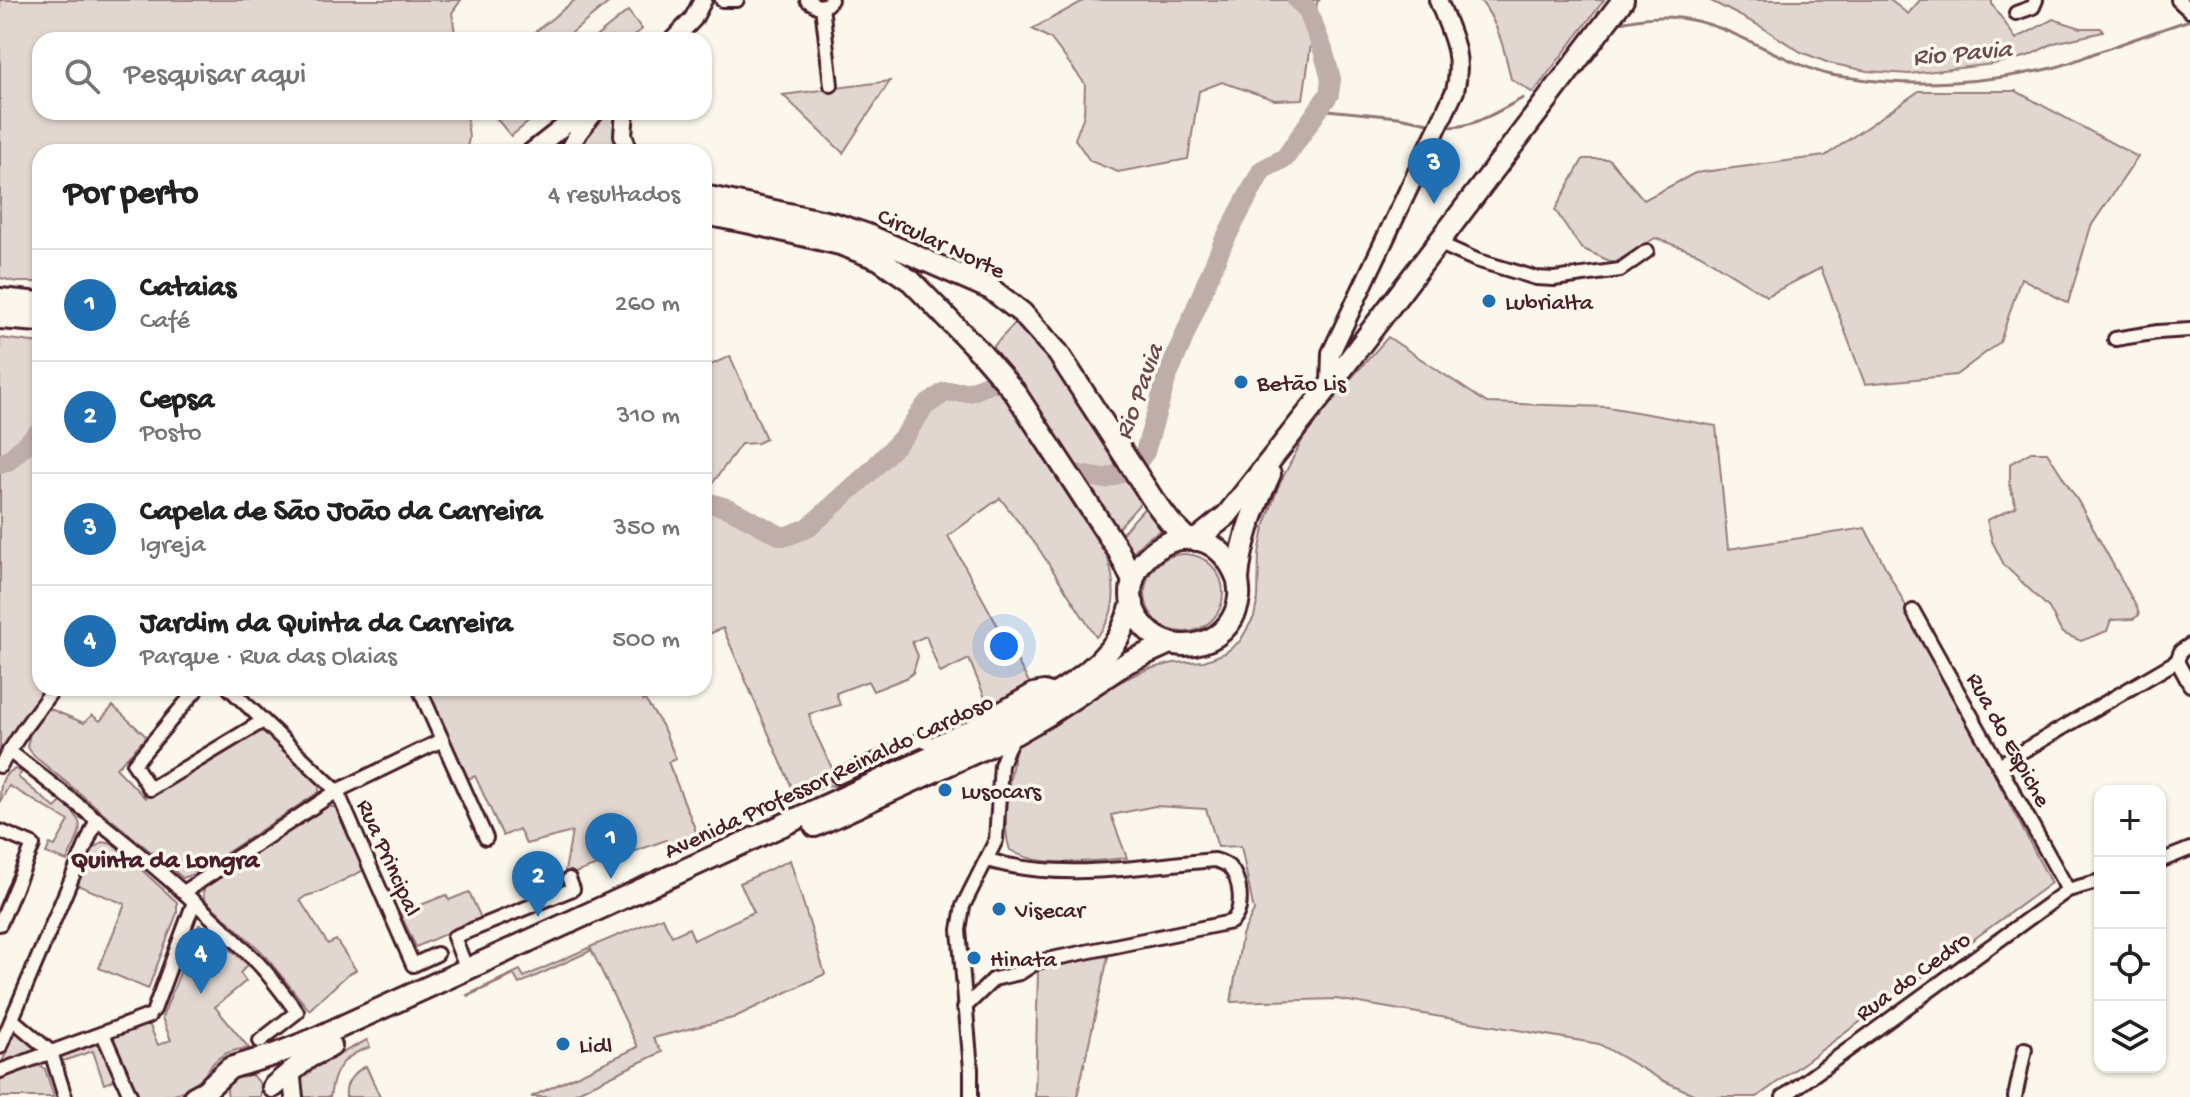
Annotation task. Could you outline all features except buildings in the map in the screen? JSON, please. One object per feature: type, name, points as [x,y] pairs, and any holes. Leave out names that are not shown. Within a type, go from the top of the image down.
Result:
[{"type":"main road","points":[[1285,442],[1254,511],[1246,537],[1238,580],[1237,608],[1231,622],[1209,640],[1195,645],[1170,643],[1157,637],[1146,628],[1133,603],[1133,581],[1144,559],[1163,544],[1191,539],[1227,515],[1330,385],[1623,0]]},
{"type":"main road","name":"Circular Norte","points":[[712,198],[803,216],[865,234],[991,289],[1022,313],[1058,353],[1143,486],[1170,522],[1191,539]]},
{"type":"main road","name":"Circular Norte","points":[[712,216],[840,244],[879,259],[911,281],[1014,391],[1127,565],[1133,581]]},
{"type":"main road","points":[[0,299],[32,302]]},
{"type":"main road","points":[[0,318],[32,320]]},
{"type":"main road","points":[[1191,539],[1211,545],[1223,554],[1238,580]]},
{"type":"main road","name":"Avenida Professor Reinaldo Cardoso","points":[[225,1073],[230,1068],[309,1041],[1002,725],[1092,668],[1118,638],[1133,603]]},
{"type":"main road","name":"Avenida Professor Reinaldo Cardoso","points":[[273,1094],[291,1070],[315,1054],[1015,734],[1128,662],[1170,643]]},
{"type":"main road","points":[[245,1064],[262,1069],[268,1075],[273,1094]]},
{"type":"main road","points":[[194,1097],[225,1073]]},
{"type":"main road","points":[[219,1097],[218,1088],[225,1073]]},
{"type":"street","points":[[681,32],[693,19],[703,0]]},
{"type":"street","points":[[722,0],[737,0]]},
{"type":"street","points":[[807,0],[813,5],[827,3],[831,85]]},
{"type":"street","points":[[1330,385],[1331,353],[1455,91],[1459,74],[1458,53],[1438,0]]},
{"type":"street","points":[[2016,13],[2033,7],[2036,0]]},
{"type":"street","points":[[2178,0],[2190,11]]},
{"type":"street","points":[[541,144],[572,120]]},
{"type":"street","points":[[572,144],[589,120]]},
{"type":"street","points":[[624,120],[623,135],[626,144]]},
{"type":"street","points":[[1438,243],[1476,260],[1536,278],[1554,279],[1620,270],[1647,251]]},
{"type":"street","points":[[2115,339],[2190,330]]},
{"type":"street","name":"Rua do Espiche","points":[[1913,611],[2068,890]]},
{"type":"street","points":[[1999,765],[2177,661],[2181,651],[2190,645]]},
{"type":"street","points":[[2177,661],[2190,685]]},
{"type":"street","points":[[838,777],[921,740],[931,744],[971,726],[1033,690],[1044,688],[1058,692]]},
{"type":"street","points":[[0,766],[48,696]]},
{"type":"street","points":[[191,696],[134,764],[150,789],[263,721]]},
{"type":"street","name":"Rua Principal","points":[[237,696],[337,791],[413,965],[437,954]]},
{"type":"street","points":[[423,696],[486,838]]},
{"type":"street","points":[[971,1097],[960,918],[970,890],[996,840],[1001,765],[1015,734]]},
{"type":"street","points":[[184,892],[337,791],[442,740]]},
{"type":"street","points":[[9,751],[184,892],[257,962],[297,1012],[260,1041]]},
{"type":"street","points":[[881,757],[890,777]]},
{"type":"street","points":[[0,1047],[97,819]]},
{"type":"street","points":[[0,831],[33,845],[0,924]]},
{"type":"street","points":[[2166,859],[2190,849]]},
{"type":"street","points":[[964,1008],[994,979],[1020,973],[1037,962],[1231,922],[1238,916],[1241,906],[1230,869],[1215,860],[1068,873],[987,860]]},
{"type":"street","points":[[467,970],[454,937],[573,889],[569,879]]},
{"type":"street","points":[[2068,890],[2094,883]]},
{"type":"street","name":"Rua do Cedro","points":[[1783,1097],[2068,890]]},
{"type":"street","points":[[0,1071],[152,1013],[194,902]]},
{"type":"street","points":[[12,1019],[51,1052],[65,1097]]},
{"type":"street","points":[[103,1034],[131,1097]]},
{"type":"street","points":[[2015,1097],[2025,1049]]},
{"type":"street","points":[[291,1070],[294,1097]]},
{"type":"shaded area","points":[[0,0],[461,0],[452,13],[455,32],[32,32],[32,120],[467,120],[469,138],[468,144],[32,144],[32,282],[0,278]]},
{"type":"shaded area","points":[[575,0],[612,0],[573,32],[535,32]]},
{"type":"shaded area","points":[[1085,0],[1319,0],[1303,99],[1275,100],[1222,82],[1199,91],[1188,159],[1118,172],[1090,161],[1075,139],[1084,115],[1085,84],[1051,39],[1032,29]]},
{"type":"shaded area","points":[[1480,0],[1604,0],[1533,93],[1511,79],[1496,28]]},
{"type":"shaded area","points":[[1709,0],[1890,0],[1908,14],[1920,0],[1992,0],[2016,39],[2053,19],[2081,28],[2101,28],[2103,32],[2054,43],[2028,56],[1994,64],[1909,74],[1867,71],[1829,63],[1801,52],[1760,26]]},
{"type":"shaded area","points":[[628,11],[642,29],[638,32],[602,32]]},
{"type":"shaded area","points":[[890,81],[843,153],[783,95]]},
{"type":"shaded area","points":[[1919,91],[2016,91],[2138,157],[2091,226],[2068,303],[2021,278],[2000,342],[1956,375],[1865,384],[1821,268],[1767,296],[1699,254],[1655,238],[1614,263],[1581,248],[1555,210],[1583,159],[1609,159],[1644,200],[1695,173],[1825,156]]},
{"type":"shaded area","points":[[498,120],[531,120],[511,136]]},
{"type":"shaded area","points":[[599,120],[616,120],[618,144],[581,144]]},
{"type":"shaded area","points":[[1018,320],[1056,362],[1144,499],[1114,533],[988,352]]},
{"type":"shaded area","points":[[1388,337],[1487,403],[1608,407],[1716,426],[1728,549],[1865,528],[2051,883],[1757,1097],[1700,1097],[1664,1081],[1599,1044],[1336,999],[1231,1002],[1242,935],[1254,911],[1241,846],[1218,847],[1206,809],[1155,806],[1111,815],[1127,858],[1051,862],[1010,850],[1006,812],[1016,747],[1108,688],[1136,674],[1174,663],[1204,661],[1225,653],[1240,641],[1254,617],[1258,598],[1259,554],[1278,487],[1311,423]]},
{"type":"shaded area","points":[[0,338],[32,342],[32,696],[40,696],[14,732],[0,761]]},
{"type":"shaded area","points":[[730,356],[766,439],[741,444],[712,484],[712,364]]},
{"type":"shaded area","points":[[995,386],[1108,558],[1114,590],[1108,619],[1096,637],[1037,546],[1000,498],[948,536],[1031,686],[990,710],[969,659],[940,673],[926,636],[912,642],[918,656],[913,673],[906,678],[873,691],[868,681],[836,693],[840,705],[809,714],[842,789],[829,785],[811,793],[807,784],[793,790],[723,628],[712,633],[712,501],[774,536],[787,538],[799,535],[808,531],[872,476],[930,407],[947,395],[971,396]]},
{"type":"shaded area","points":[[2031,452],[2047,452],[2078,501],[2137,608],[2139,615],[2133,619],[2111,620],[2107,631],[2081,641],[2062,633],[2049,608],[2004,565],[1992,541],[1987,520],[2016,507],[2010,486],[2010,464]]},
{"type":"shaded area","points":[[1147,505],[1165,528],[1146,539],[1131,554],[1117,539]]},
{"type":"shaded area","points":[[1184,554],[1199,557],[1216,571],[1223,593],[1220,608],[1206,625],[1184,632],[1169,629],[1152,615],[1145,593],[1148,578],[1162,561]]},
{"type":"shaded area","points":[[431,696],[640,696],[662,725],[676,759],[668,762],[700,841],[673,853],[666,840],[564,877],[572,832],[526,844],[519,829],[503,836],[475,776],[468,779]]},
{"type":"shaded area","points":[[113,706],[147,737],[116,768],[145,798],[262,728],[319,783],[319,792],[196,873],[183,878],[34,756],[27,746],[30,734],[48,708],[84,723],[92,715],[100,721]]},
{"type":"shaded area","points":[[15,769],[22,772],[18,777],[55,808],[61,802],[76,816],[80,829],[67,861],[46,853],[50,844],[55,846],[69,821],[9,786],[0,802],[4,778]]},
{"type":"shaded area","points":[[326,807],[338,810],[364,870],[300,900],[328,944],[336,940],[356,970],[309,1010],[261,951],[205,900],[203,891],[212,880]]},
{"type":"shaded area","points":[[102,842],[113,844],[177,902],[177,913],[148,989],[99,968],[125,904],[77,885],[93,849]]},
{"type":"shaded area","points":[[790,860],[825,974],[733,1018],[653,1038],[662,1052],[567,1097],[531,1097],[638,1047],[590,947],[662,917],[672,936],[689,928],[694,940],[754,912],[740,883]]},
{"type":"shaded area","points":[[469,892],[481,918],[416,947],[400,913],[446,895],[449,900]]},
{"type":"shaded area","points":[[199,925],[248,965],[240,973],[246,981],[215,1007],[249,1048],[223,1055],[200,1080],[183,1091],[137,1097],[109,1034],[147,1019],[158,1045],[171,1040],[162,1018]]},
{"type":"shaded area","points":[[588,948],[590,951],[519,984],[514,975],[467,995],[520,970],[524,977]]},
{"type":"shaded area","points":[[1101,955],[1108,957],[1077,1097],[1035,1097],[1038,970],[1041,966]]},
{"type":"shaded area","points":[[17,1029],[40,1052],[1,1064]]},
{"type":"shaded area","points":[[99,1040],[117,1079],[104,1084],[93,1051],[60,1062],[58,1054]]},
{"type":"shaded area","points":[[367,1040],[370,1047],[341,1064],[330,1097],[301,1097],[300,1083],[307,1071]]},
{"type":"shaded area","points":[[38,1065],[45,1069],[54,1097],[0,1097],[0,1076]]},
{"type":"shaded area","points":[[366,1066],[380,1097],[346,1097],[351,1078]]},
{"type":"shaded area","points":[[245,1073],[258,1082],[260,1097],[228,1097],[230,1081]]},
{"type":"waterway","name":"Rio Pavia","points":[[1058,464],[1075,474],[1105,479],[1133,468],[1145,452],[1166,380],[1223,243],[1262,170],[1285,158],[1329,94],[1331,79],[1323,50],[1307,9],[1297,0]]},
{"type":"waterway","name":"Rio Pavia","points":[[1617,23],[1648,18],[1701,22],[1826,74],[1877,81],[1927,83],[2004,77],[2058,67],[2190,20]]},
{"type":"waterway","name":"Rio Pavia","points":[[1445,126],[1475,122],[1523,98]]},
{"type":"waterway","name":"Rio Pavia","points":[[1317,109],[1434,124]]},
{"type":"waterway","name":"Rio Pavia","points":[[712,503],[787,536],[808,528],[870,472],[905,435],[925,406],[945,392],[970,392],[992,383],[1014,385],[1017,389]]},
{"type":"waterway","name":"Rio Pavia","points":[[0,464],[8,461],[32,438]]},
{"type":"place","name":"Capela de São João da Carreira","points":[[1434,204]]},
{"type":"place","name":"Lubrialta","points":[[1489,301]]},
{"type":"place","name":"Betão Lis","points":[[1241,382]]},
{"type":"place","name":"Lusocars","points":[[945,790]]},
{"type":"place","name":"Cataias","points":[[611,879]]},
{"type":"place","name":"Visecar","points":[[999,909]]},
{"type":"place","name":"Cepsa","points":[[538,917]]},
{"type":"place","name":"Hinata","points":[[974,958]]},
{"type":"place","name":"Jardim da Quinta da Carreira","points":[[201,994]]},
{"type":"place","name":"Lidl","points":[[563,1044]]},
{"type":"district","name":"Quinta da Longra","points":[[165,858]]}]
